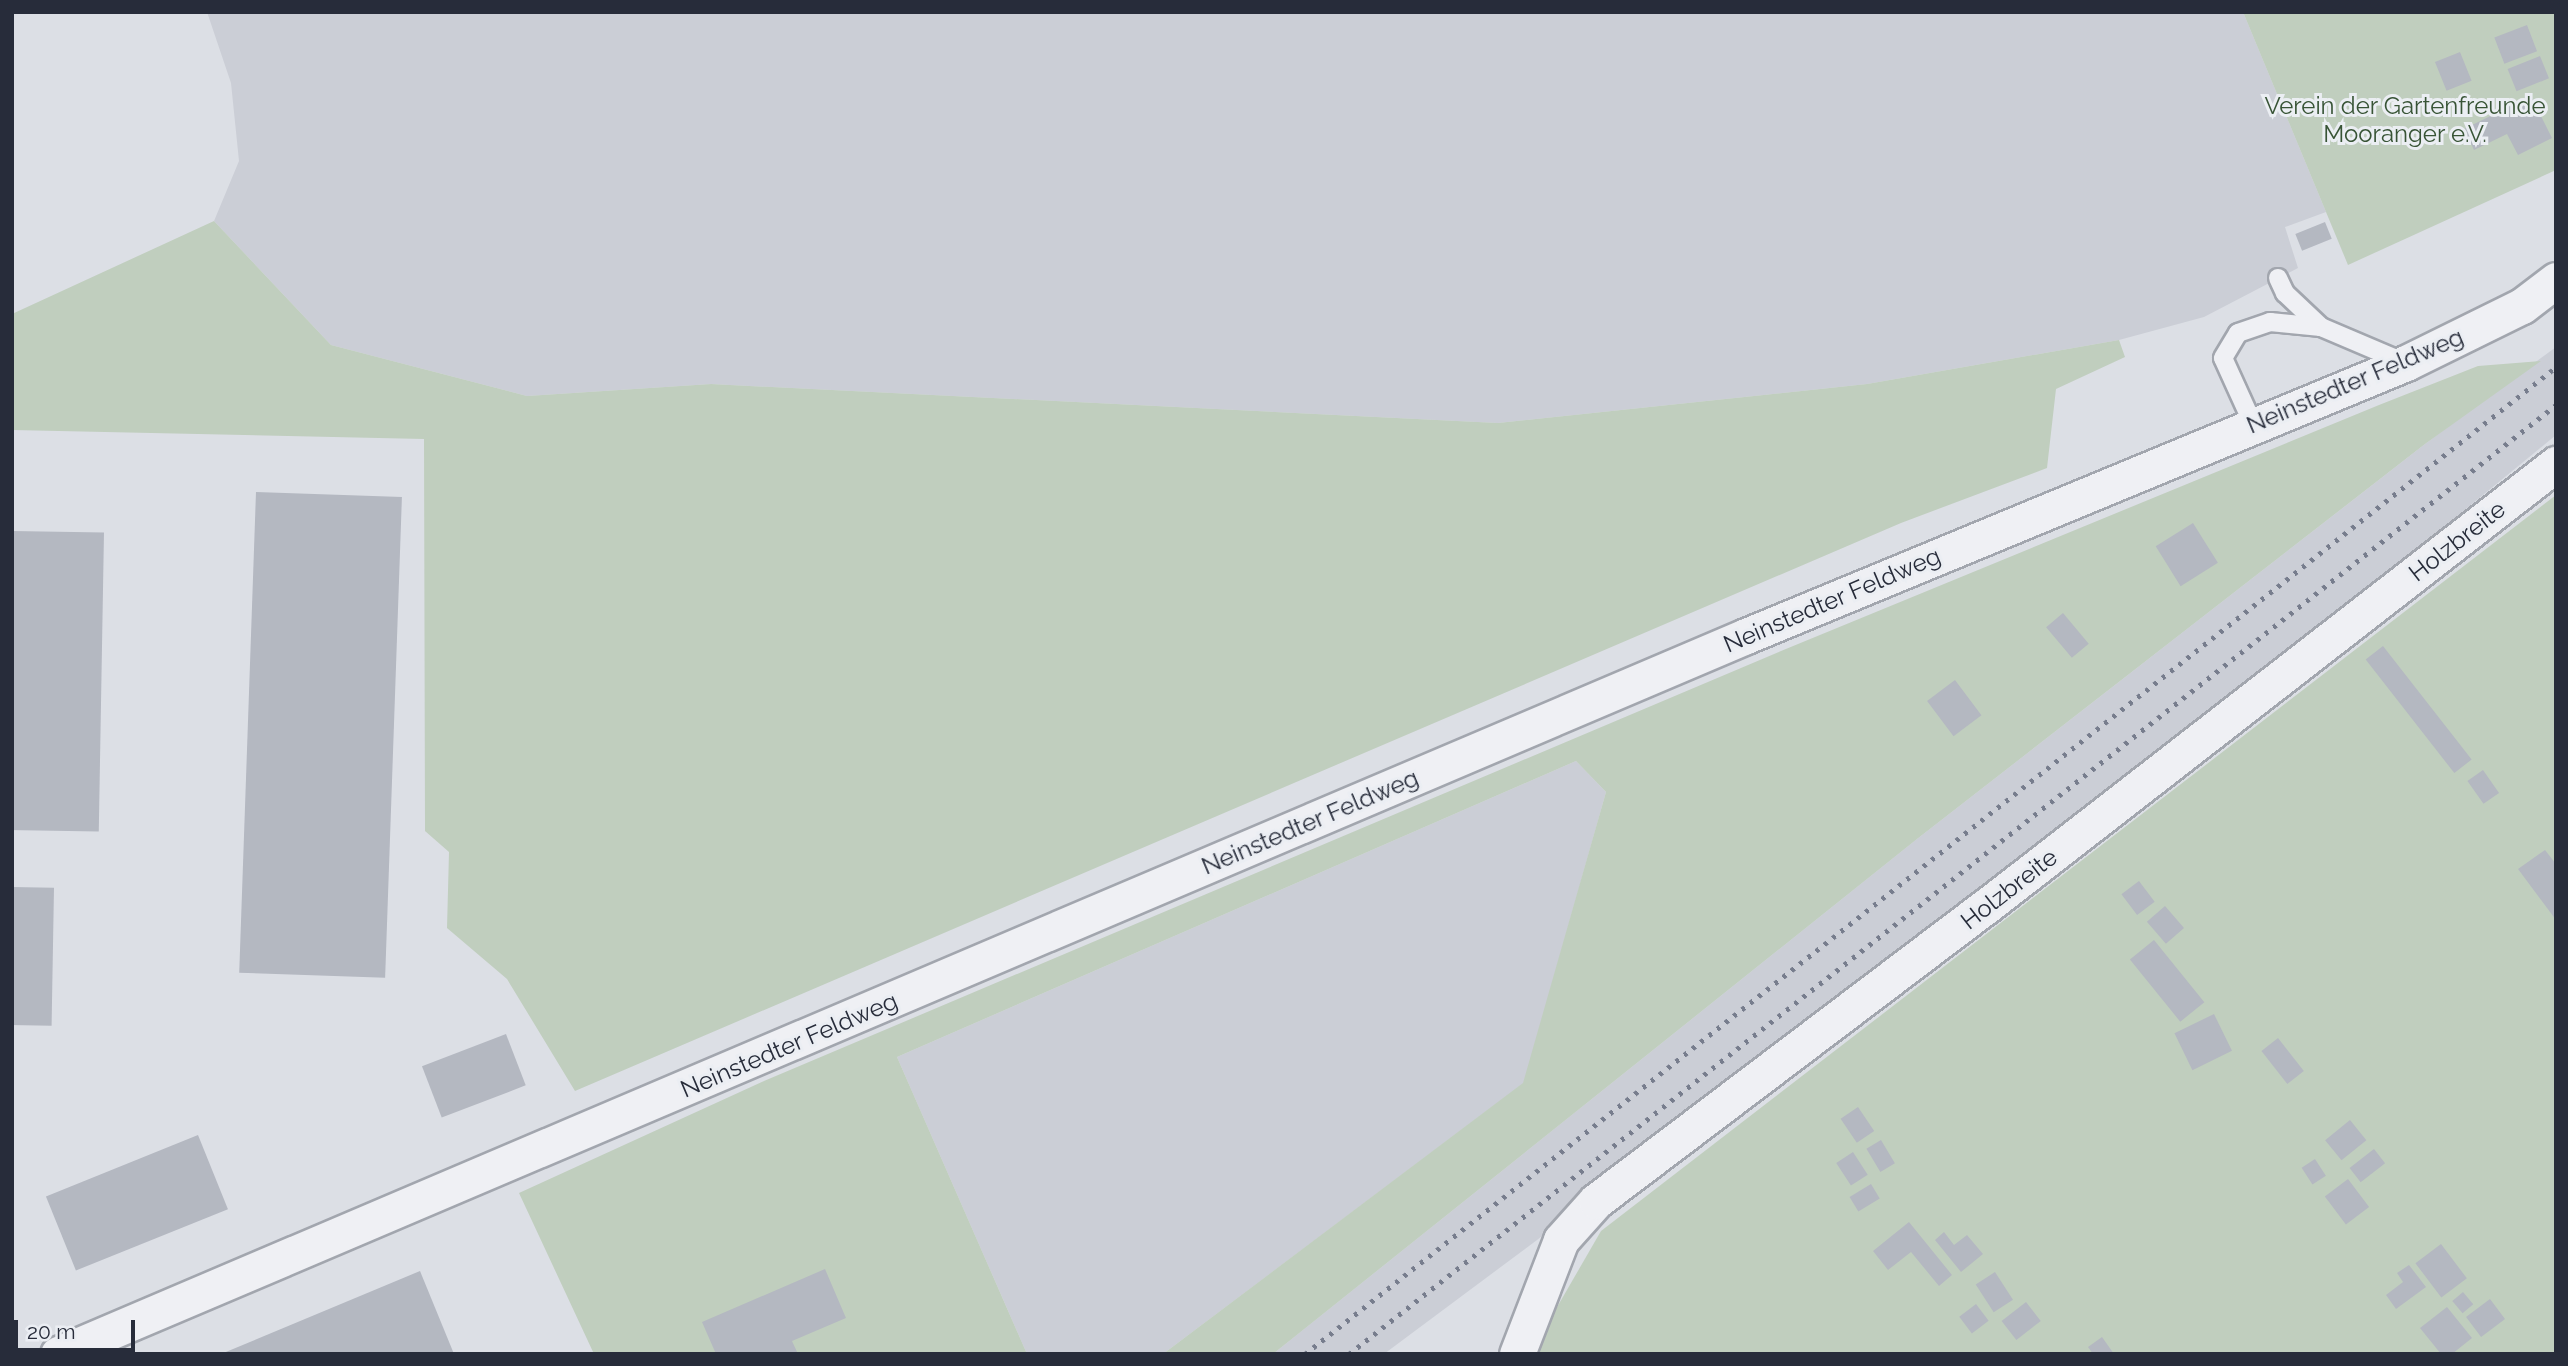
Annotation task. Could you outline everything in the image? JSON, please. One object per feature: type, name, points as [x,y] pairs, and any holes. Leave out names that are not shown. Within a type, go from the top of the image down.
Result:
[{"type":"street","name":"Neinstedter Feldweg","points":[[58,1354],[2253,424],[2406,363],[2522,306],[2556,279]]},
{"type":"street","name":"Holzbreite","points":[[1517,1354],[1561,1240],[1596,1200],[1996,898],[2556,464]]},
{"type":"lane","points":[[2278,278],[2285,293],[2321,327]]},
{"type":"lane","points":[[2253,424],[2223,358],[2238,333],[2270,322],[2321,327],[2406,363]]},
{"type":"shaded area","points":[[207,12],[2243,12],[2326,212],[2285,227],[2298,268],[2204,317],[2119,340],[1867,384],[1498,423],[711,384],[527,396],[331,345],[214,221],[239,161],[231,83]]},
{"type":"shaded area","points":[[2556,347],[2556,435],[2365,592],[1537,1240],[1384,1354],[1273,1354],[1917,839],[2425,444]]},
{"type":"shaded area","points":[[1576,761],[1606,792],[1524,1083],[1163,1354],[1027,1354],[897,1057]]},
{"type":"green space","name":"Verein der Gartenfreunde Mooranger e.V.","points":[[2243,12],[2556,12],[2556,170],[2348,265]]},
{"type":"green space","points":[[214,221],[331,345],[527,396],[711,384],[1498,423],[1867,384],[2119,340],[2125,357],[2056,389],[2047,468],[1901,523],[575,1091],[507,979],[447,928],[449,852],[425,831],[424,439],[12,430],[12,314]]},
{"type":"green space","points":[[2541,361],[2425,444],[1917,839],[1273,1354],[1163,1354],[1523,1083],[1606,792],[1576,761],[897,1057],[1027,1354],[594,1354],[519,1193],[764,1081],[1781,651],[2478,366]]},
{"type":"green space","points":[[2556,495],[2556,1354],[1537,1354],[1545,1328],[1601,1231]]},
{"type":"building","points":[[2527,25],[2537,51],[2504,64],[2494,38]]},
{"type":"building","points":[[2460,52],[2472,81],[2447,91],[2435,62]]},
{"type":"building","points":[[2540,56],[2549,78],[2517,91],[2508,69]]},
{"type":"building","points":[[2531,96],[2552,138],[2518,155],[2507,134],[2474,150],[2464,129]]},
{"type":"building","points":[[2325,222],[2332,239],[2302,251],[2295,234]]},
{"type":"building","points":[[256,492],[402,497],[385,978],[239,973]]},
{"type":"building","points":[[2193,523],[2218,563],[2181,586],[2156,546]]},
{"type":"building","points":[[12,531],[104,533],[99,832],[12,830]]},
{"type":"building","points":[[2063,613],[2089,644],[2072,658],[2046,627]]},
{"type":"building","points":[[2383,646],[2472,759],[2454,773],[2366,660]]},
{"type":"building","points":[[1955,680],[1981,715],[1954,736],[1927,701]]},
{"type":"building","points":[[2483,770],[2499,793],[2483,804],[2467,781]]},
{"type":"building","points":[[2545,850],[2556,864],[2556,920],[2518,869]]},
{"type":"building","points":[[2139,881],[2155,902],[2137,915],[2121,894]]},
{"type":"building","points":[[12,887],[54,888],[52,1026],[12,1025]]},
{"type":"building","points":[[2165,906],[2184,928],[2166,944],[2147,922]]},
{"type":"building","points":[[2154,940],[2204,1002],[2180,1022],[2130,960]]},
{"type":"building","points":[[2214,1014],[2232,1051],[2192,1070],[2174,1033]]},
{"type":"building","points":[[506,1034],[526,1085],[442,1118],[422,1066]]},
{"type":"building","points":[[2278,1038],[2304,1071],[2287,1084],[2261,1051]]},
{"type":"building","points":[[1858,1107],[1874,1131],[1857,1143],[1841,1119]]},
{"type":"building","points":[[2350,1120],[2366,1140],[2341,1160],[2325,1140]]},
{"type":"building","points":[[198,1135],[228,1209],[76,1271],[46,1196]]},
{"type":"building","points":[[1881,1140],[1895,1163],[1880,1172],[1866,1149]]},
{"type":"building","points":[[2374,1149],[2385,1163],[2361,1182],[2350,1168]]},
{"type":"building","points":[[1853,1152],[1868,1175],[1851,1186],[1836,1163]]},
{"type":"building","points":[[2315,1159],[2326,1176],[2312,1184],[2302,1168]]},
{"type":"building","points":[[2348,1179],[2369,1207],[2346,1224],[2325,1196]]},
{"type":"building","points":[[1871,1184],[1880,1199],[1858,1211],[1850,1197]]},
{"type":"building","points":[[1909,1222],[1952,1275],[1939,1286],[1911,1252],[1888,1270],[1873,1251]]},
{"type":"building","points":[[1944,1232],[1954,1245],[1967,1235],[1983,1254],[1961,1272],[1935,1240]]},
{"type":"building","points":[[2441,1244],[2467,1278],[2441,1298],[2415,1263]]},
{"type":"building","points":[[2409,1265],[2426,1287],[2396,1309],[2386,1295],[2403,1282],[2397,1273]]},
{"type":"building","points":[[825,1269],[846,1318],[792,1341],[798,1354],[716,1354],[702,1322]]},
{"type":"building","points":[[420,1271],[454,1354],[221,1354]]},
{"type":"building","points":[[1995,1272],[2013,1300],[1994,1312],[1976,1285]]},
{"type":"building","points":[[2463,1292],[2473,1304],[2463,1313],[2452,1301]]},
{"type":"building","points":[[2490,1299],[2505,1319],[2481,1337],[2466,1317]]},
{"type":"building","points":[[2026,1302],[2041,1321],[2016,1340],[2002,1321]]},
{"type":"building","points":[[1976,1304],[1989,1321],[1972,1333],[1959,1317]]},
{"type":"building","points":[[2447,1307],[2472,1338],[2452,1354],[2441,1354],[2420,1328]]},
{"type":"building","points":[[2102,1337],[2114,1354],[2093,1354],[2088,1347]]},
{"type":"railway","points":[[1305,1354],[2556,367]]},
{"type":"railway","points":[[1349,1354],[2556,405]]}]
